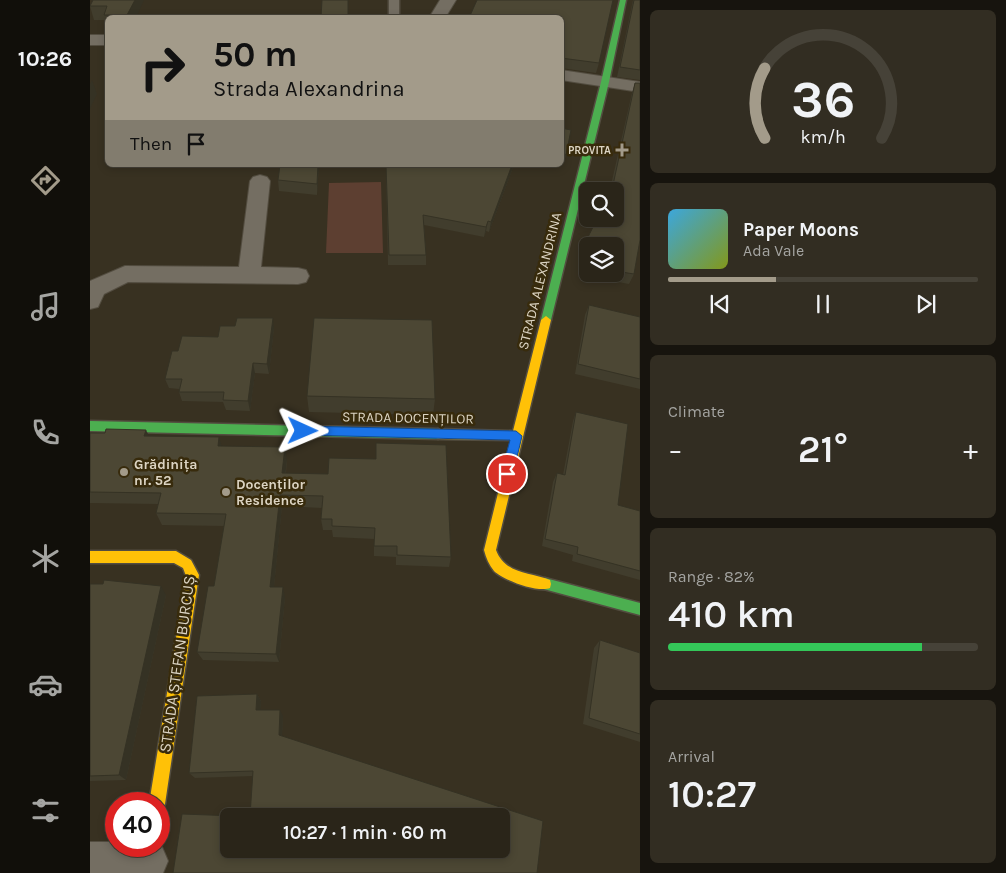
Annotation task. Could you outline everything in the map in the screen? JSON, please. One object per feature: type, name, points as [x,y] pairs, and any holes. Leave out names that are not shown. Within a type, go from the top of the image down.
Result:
[{"type":"street","points":[[440,15],[448,0]]},
{"type":"street","name":"STRADA ALEXANDRINA","points":[[623,0],[605,82],[516,436],[490,550],[492,559],[504,573],[640,609]]},
{"type":"street","points":[[90,40],[105,40]]},
{"type":"street","points":[[564,75],[640,87]]},
{"type":"street","points":[[249,275],[260,181]]},
{"type":"street","points":[[90,301],[94,289],[125,274],[298,276]]},
{"type":"street","name":"STRADA DOCENȚILOR","points":[[90,426],[516,436]]},
{"type":"street","name":"STRADA ȘTEFAN BURCUȘ","points":[[90,558],[176,557],[184,560],[190,566],[193,575],[159,792]]},
{"type":"street","points":[[90,862],[148,860]]},
{"type":"lane","points":[[394,0],[394,15]]},
{"type":"shaded area","points":[[381,182],[383,253],[326,253],[329,183]]},
{"type":"building","points":[[93,0],[135,0],[127,15],[104,15],[107,6],[90,6]]},
{"type":"building","points":[[322,0],[348,0],[348,15],[321,15]]},
{"type":"building","points":[[477,0],[613,0],[599,63],[564,58],[564,15],[470,15]]},
{"type":"building","points":[[634,0],[640,0],[640,70],[620,67]]},
{"type":"building","points":[[635,83],[640,83],[640,240],[634,274],[624,272],[624,237],[588,237],[593,227],[624,227],[624,182],[614,182]]},
{"type":"building","points":[[564,129],[571,130],[566,155],[564,155]]},
{"type":"building","points":[[280,167],[318,167],[317,184],[278,180]]},
{"type":"building","points":[[386,167],[511,167],[491,222],[488,221],[486,227],[423,215],[426,255],[389,255]]},
{"type":"building","points":[[589,305],[640,317],[640,379],[578,364]]},
{"type":"building","points":[[237,318],[273,318],[267,364],[253,363],[248,401],[223,400],[224,392],[179,392],[182,379],[165,379],[172,351],[178,351],[182,336],[218,337],[220,326],[235,326]]},
{"type":"building","points":[[314,318],[432,320],[435,399],[307,396]]},
{"type":"building","points":[[576,412],[628,424],[618,505],[640,511],[640,571],[577,554],[578,547],[545,539],[557,473],[565,475]]},
{"type":"building","points":[[106,429],[146,430],[144,436],[219,437],[218,446],[285,447],[282,473],[328,474],[329,458],[376,459],[376,443],[446,445],[451,557],[397,555],[397,546],[374,546],[375,528],[332,526],[332,519],[321,519],[323,496],[280,495],[270,587],[283,587],[276,654],[197,652],[208,586],[214,586],[226,514],[156,513],[161,493],[90,492],[90,433],[105,433]]},
{"type":"building","points":[[104,580],[161,586],[119,775],[90,776],[90,584],[103,584]]},
{"type":"building","points":[[600,640],[640,653],[640,734],[589,718]]},
{"type":"building","points":[[257,694],[256,710],[280,710],[279,735],[503,808],[251,808],[253,771],[189,773],[197,696]]},
{"type":"building","points":[[510,810],[543,821],[537,873],[173,873],[182,814],[220,815],[220,858],[510,858]]},
{"type":"traffic: fast","points":[[546,320],[605,82],[623,0]]},
{"type":"traffic: fast","points":[[90,426],[438,434]]},
{"type":"traffic: fast","points":[[545,584],[640,609]]},
{"type":"traffic: slow","points":[[545,584],[519,578],[504,571],[493,559],[490,550],[546,320]]},
{"type":"traffic: slow","points":[[438,434],[516,436]]},
{"type":"traffic: slow","points":[[90,557],[176,557],[187,564],[193,575],[159,792]]},
{"type":"place","name":"PROVITA","points":[[622,150]]},
{"type":"place","name":"Grădinița nr. 52","points":[[124,472]]},
{"type":"place","name":"Docenților Residence","points":[[226,492]]},
{"type":"route","points":[[303,431],[516,436],[507,474]]}]
